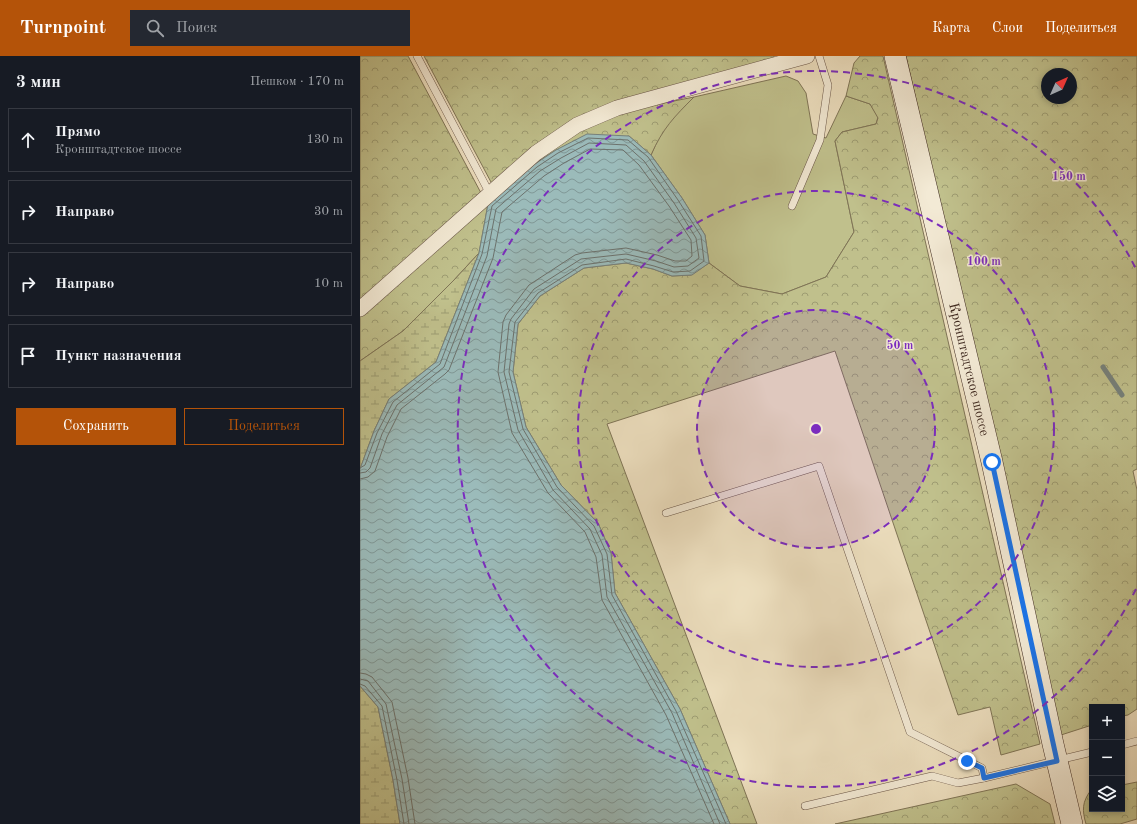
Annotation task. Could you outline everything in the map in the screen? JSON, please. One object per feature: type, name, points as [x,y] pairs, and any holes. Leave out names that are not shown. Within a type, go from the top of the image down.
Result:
[{"type":"street","points":[[360,309],[536,154],[577,124],[617,108],[806,56]]},
{"type":"street","name":"Кронштадтское шоссе","points":[[895,56],[992,462],[1072,824]]},
{"type":"lane","points":[[417,56],[490,194]]},
{"type":"lane","points":[[792,206],[820,140],[828,85],[819,56]]},
{"type":"lane","points":[[666,513],[819,466],[910,732],[982,768],[984,778]]},
{"type":"lane","points":[[1125,744],[1137,741]]},
{"type":"lane","points":[[805,806],[932,776],[958,783],[1089,753]]},
{"type":"green space","points":[[360,56],[408,56],[481,193],[360,300]]},
{"type":"green space","points":[[424,56],[774,56],[774,58],[611,105],[492,184]]},
{"type":"green space","points":[[860,56],[883,56],[1040,744],[1001,755],[990,707],[958,715],[835,351],[607,424],[757,824],[730,824],[680,709],[615,593],[611,553],[598,523],[561,485],[526,427],[513,372],[518,324],[540,296],[584,268],[626,263],[653,269],[672,276],[691,275],[709,263],[740,286],[782,294],[826,277],[854,232],[835,141],[842,132],[876,124],[878,118],[870,104],[846,96],[854,63]]},
{"type":"green space","points":[[906,56],[1137,56],[1137,469],[1133,471],[1137,490],[1137,709],[1125,716],[1125,704],[1089,704],[1089,726],[1061,735]]},
{"type":"green space","points":[[786,76],[798,81],[806,93],[813,134],[826,138],[846,96],[870,104],[878,117],[876,124],[842,132],[835,141],[854,232],[826,277],[782,294],[740,286],[709,263],[705,235],[682,198],[651,155],[658,139],[670,120],[694,97]]},
{"type":"green space","points":[[694,97],[670,123],[660,137],[651,155],[629,136],[556,150],[535,164],[579,129],[619,112]]},
{"type":"green space","points":[[488,204],[479,253],[403,331],[360,361],[360,316]]},
{"type":"green space","points":[[479,253],[436,362],[389,399],[374,431],[360,469],[360,361],[403,331]]},
{"type":"green space","points":[[360,686],[378,707],[393,780],[400,824],[360,824]]},
{"type":"green space","points":[[1137,782],[1137,819],[1120,824],[1086,824],[1084,802],[1089,793],[1089,812],[1125,812],[1125,784]]},
{"type":"green space","points":[[1016,784],[1050,804],[1055,824],[835,824]]},
{"type":"water","points":[[587,134],[629,136],[651,155],[682,198],[705,235],[709,263],[692,275],[672,276],[653,269],[626,263],[584,268],[540,296],[518,324],[513,372],[526,427],[561,485],[598,523],[611,553],[615,593],[680,709],[730,824],[400,824],[393,780],[378,707],[360,686],[360,469],[374,431],[389,399],[436,362],[479,253],[488,204],[535,164],[556,150]]},
{"type":"waterway","points":[[1103,367],[1122,395]]},
{"type":"route","points":[[967,761],[982,768],[984,778],[1057,761],[992,462]]}]
